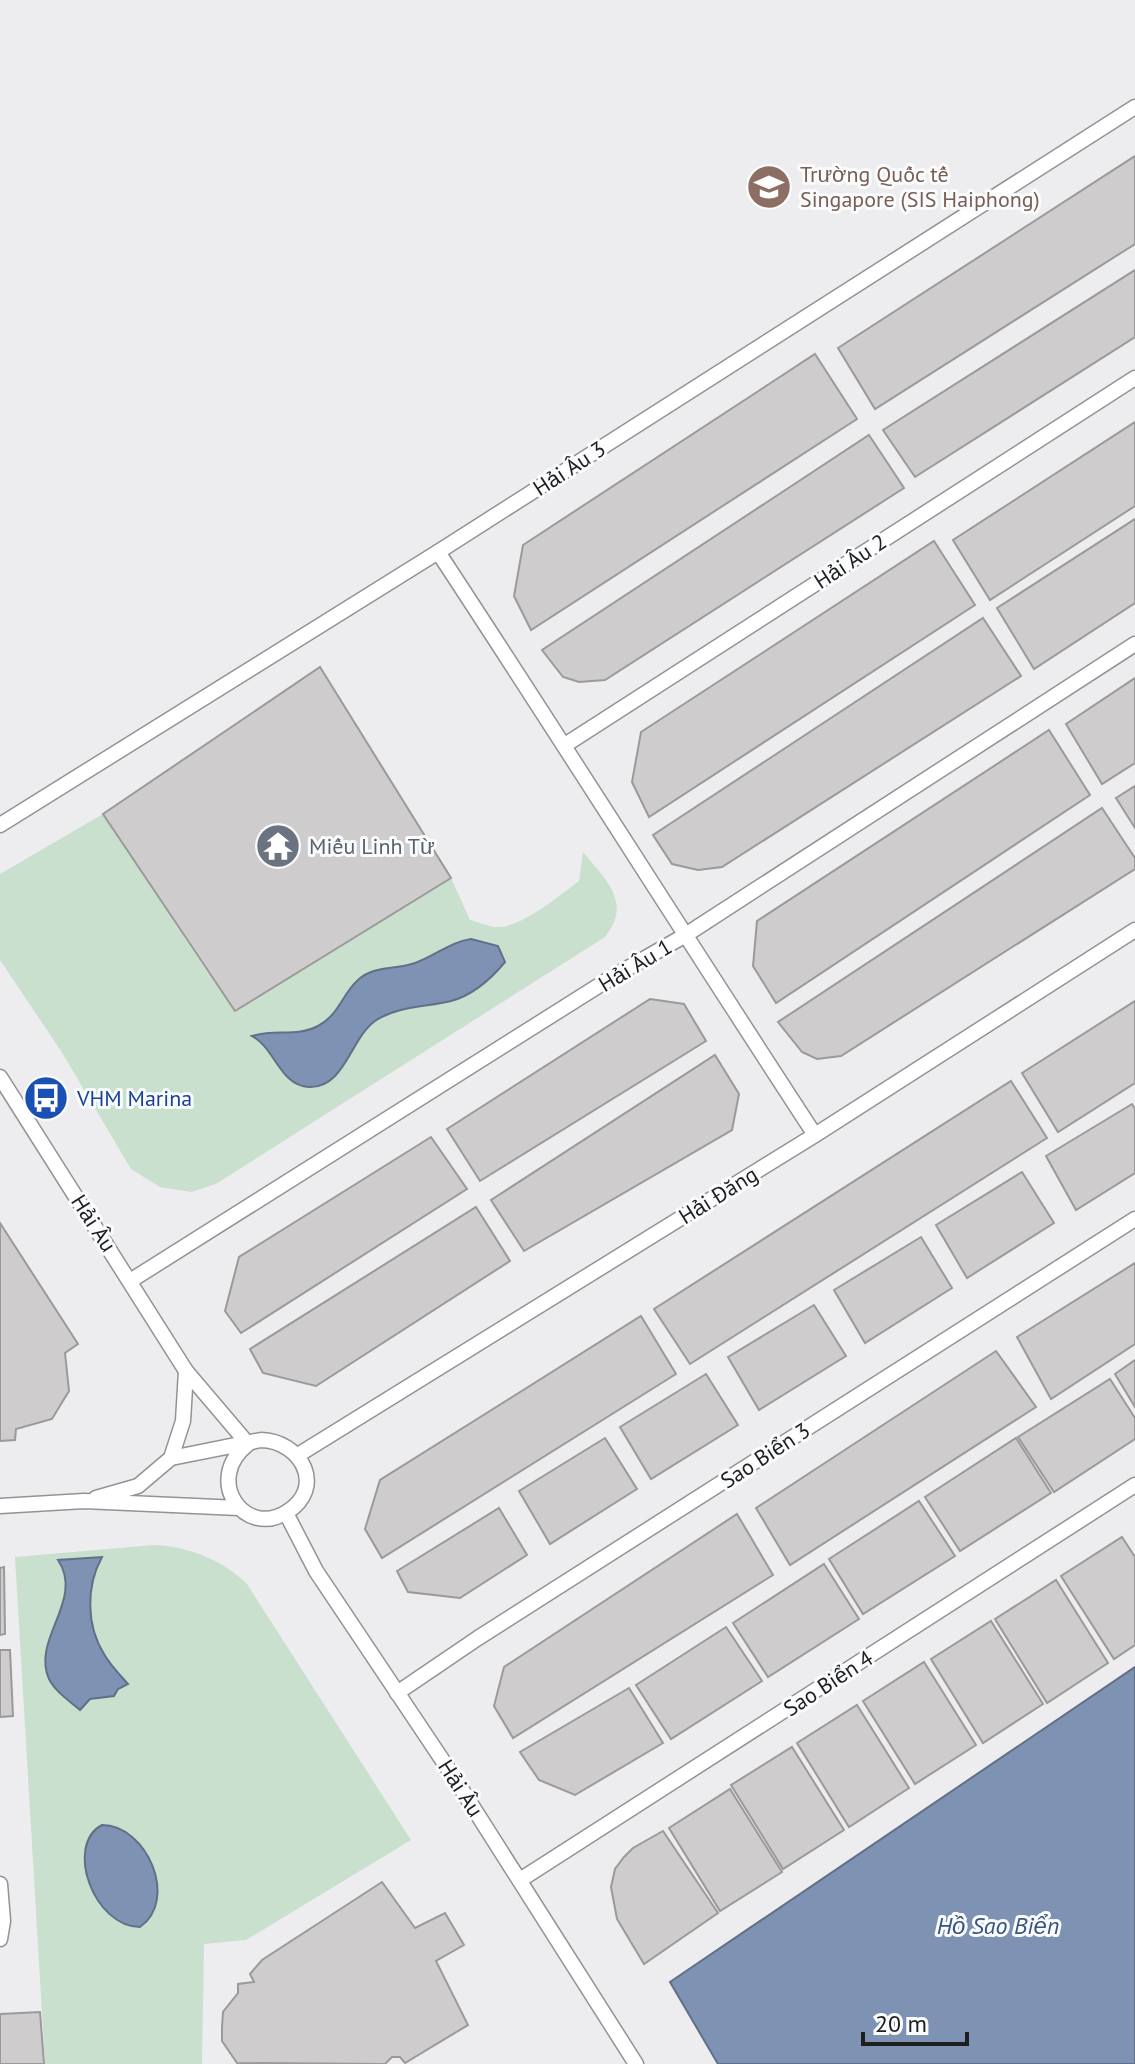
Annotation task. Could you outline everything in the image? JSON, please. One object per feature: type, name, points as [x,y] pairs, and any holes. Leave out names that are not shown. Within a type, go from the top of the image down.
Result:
[{"type":"lane","name":"Hải Âu 3","points":[[0,825],[438,552],[1135,107]]},
{"type":"lane","name":"Hải Âu 2","points":[[565,745],[1135,378]]},
{"type":"lane","points":[[438,552],[815,1135]]},
{"type":"lane","name":"Hải Âu 1","points":[[130,1281],[614,976],[684,936],[1135,644]]},
{"type":"lane","name":"Hải Đăng","points":[[298,1455],[815,1135],[1135,930]]},
{"type":"lane","name":"Hải Âu","points":[[0,1077],[186,1371],[248,1444]]},
{"type":"lane","name":"Sao Biển 3","points":[[397,1693],[478,1638],[1135,1219]]},
{"type":"lane","points":[[171,1458],[183,1421],[186,1371]]},
{"type":"lane","points":[[0,1506],[84,1501],[239,1508],[262,1518],[286,1513],[296,1505],[306,1480],[304,1466],[287,1445],[275,1440],[261,1440],[171,1458],[138,1486],[84,1501]]},
{"type":"lane","points":[[239,1508],[232,1498],[227,1474],[238,1452],[248,1444]]},
{"type":"lane","name":"Sao Biển 4","points":[[520,1880],[1135,1485]]},
{"type":"lane","name":"Hải Âu","points":[[286,1513],[316,1571],[520,1880],[636,2064]]},
{"type":"lane","points":[[0,1884],[3,1921],[0,1939]]},
{"type":"green space","points":[[103,814],[235,1011],[451,878],[470,920],[505,926],[539,910],[579,881],[583,852],[613,892],[616,913],[605,937],[216,1184],[191,1192],[160,1187],[131,1169],[61,1051],[0,960],[0,874]]},
{"type":"green space","points":[[154,1545],[180,1548],[216,1561],[247,1584],[411,1840],[246,1940],[204,1944],[202,2064],[45,2064],[15,1557]]},
{"type":"water","points":[[471,939],[498,946],[505,962],[494,974],[474,991],[459,998],[402,1010],[375,1021],[366,1029],[339,1071],[321,1085],[309,1087],[291,1080],[267,1049],[252,1036],[302,1031],[318,1026],[331,1016],[364,975],[415,963]]},
{"type":"water","points":[[102,1557],[93,1580],[91,1618],[104,1654],[128,1684],[118,1689],[114,1696],[90,1699],[80,1710],[52,1683],[45,1664],[65,1590],[65,1575],[58,1560]]},
{"type":"water","name":"Hồ Sao Biển","points":[[1135,1667],[1135,2064],[718,2064],[670,1982]]},
{"type":"water","points":[[102,1825],[118,1828],[132,1837],[144,1850],[152,1866],[157,1883],[157,1900],[151,1915],[140,1927],[124,1923],[109,1914],[90,1884],[85,1866],[85,1849],[91,1835]]},
{"type":"building","points":[[1135,156],[1135,244],[875,409],[838,348]]},
{"type":"building","points":[[1135,270],[1135,337],[915,477],[883,430]]},
{"type":"building","points":[[815,354],[857,419],[531,630],[514,596],[523,545]]},
{"type":"building","points":[[1135,422],[1135,506],[990,600],[953,540]]},
{"type":"building","points":[[869,435],[904,488],[605,680],[579,682],[563,677],[542,650]]},
{"type":"building","points":[[1135,519],[1135,603],[1034,669],[997,608]]},
{"type":"building","points":[[934,541],[975,605],[649,817],[632,782],[641,732]]},
{"type":"building","points":[[983,618],[1021,676],[722,867],[698,870],[672,864],[653,835]]},
{"type":"building","name":"Miếu Linh Từ","points":[[320,667],[451,878],[235,1011],[103,814]]},
{"type":"building","points":[[1135,678],[1135,763],[1102,784],[1066,724]]},
{"type":"building","points":[[1049,730],[1090,795],[776,1003],[753,966],[757,921]]},
{"type":"building","points":[[1135,786],[1135,828],[1116,798]]},
{"type":"building","points":[[1102,808],[1135,858],[1135,869],[841,1056],[817,1059],[802,1052],[778,1022]]},
{"type":"building","points":[[650,999],[684,1004],[706,1041],[480,1181],[447,1129]]},
{"type":"building","points":[[1135,1001],[1135,1083],[1058,1132],[1022,1073]]},
{"type":"building","points":[[715,1055],[739,1094],[732,1130],[524,1251],[491,1200]]},
{"type":"building","points":[[1011,1081],[1047,1138],[690,1364],[654,1309]]},
{"type":"building","points":[[1132,1104],[1135,1109],[1135,1173],[1076,1210],[1046,1156]]},
{"type":"building","points":[[431,1137],[467,1189],[241,1333],[225,1311],[239,1257]]},
{"type":"building","points":[[1022,1172],[1054,1223],[967,1278],[936,1225]]},
{"type":"building","points":[[476,1207],[510,1261],[316,1386],[263,1373],[250,1349]]},
{"type":"building","points":[[0,1223],[78,1344],[65,1353],[69,1391],[52,1419],[16,1429],[15,1440],[0,1441]]},
{"type":"building","points":[[921,1237],[952,1288],[865,1343],[834,1290]]},
{"type":"building","points":[[1135,1263],[1135,1344],[1051,1399],[1017,1337]]},
{"type":"building","points":[[814,1305],[846,1356],[759,1410],[728,1357]]},
{"type":"building","points":[[641,1316],[676,1374],[382,1558],[365,1529],[380,1480]]},
{"type":"building","points":[[996,1351],[1036,1407],[790,1565],[756,1508]]},
{"type":"building","points":[[1135,1360],[1135,1407],[1115,1374]]},
{"type":"building","points":[[706,1374],[738,1425],[651,1479],[620,1427]]},
{"type":"building","points":[[1110,1379],[1135,1418],[1135,1439],[1054,1492],[1018,1437]]},
{"type":"building","points":[[605,1438],[637,1489],[550,1544],[519,1491]]},
{"type":"building","points":[[1016,1438],[1051,1493],[960,1551],[925,1497]]},
{"type":"building","points":[[919,1501],[955,1556],[863,1614],[829,1559]]},
{"type":"building","points":[[499,1508],[527,1555],[460,1598],[408,1592],[397,1571]]},
{"type":"building","points":[[737,1514],[773,1575],[513,1738],[494,1706],[504,1667]]},
{"type":"building","points":[[1122,1537],[1135,1557],[1135,1645],[1114,1659],[1061,1576]]},
{"type":"building","points":[[824,1564],[859,1619],[768,1677],[733,1623]]},
{"type":"building","points":[[4,1567],[5,1634],[0,1635],[0,1568]]},
{"type":"building","points":[[1056,1580],[1108,1663],[1047,1703],[995,1619]]},
{"type":"building","points":[[991,1621],[1043,1704],[983,1743],[931,1659]]},
{"type":"building","points":[[726,1627],[762,1681],[671,1739],[636,1685]]},
{"type":"building","points":[[0,1650],[10,1650],[13,1716],[0,1717]]},
{"type":"building","points":[[924,1662],[976,1745],[915,1784],[863,1701]]},
{"type":"building","points":[[629,1688],[663,1743],[575,1795],[539,1780],[520,1752]]},
{"type":"building","points":[[857,1705],[909,1788],[849,1827],[797,1743]]},
{"type":"building","points":[[792,1747],[844,1830],[783,1869],[731,1785]]},
{"type":"building","points":[[730,1789],[782,1872],[720,1911],[669,1828]]},
{"type":"building","points":[[663,1831],[718,1913],[644,1964],[617,1919],[611,1887],[615,1869],[624,1857],[633,1848]]},
{"type":"building","points":[[382,1882],[415,1928],[445,1913],[464,1945],[436,1961],[468,2025],[405,2063],[400,2057],[392,2057],[385,2064],[237,2063],[222,2041],[222,2027],[223,2012],[238,1993],[238,1984],[254,1982],[250,1974],[262,1960]]},
{"type":"building","points":[[40,2012],[44,2064],[0,2064],[0,2014]]},
{"type":"place","name":"Trường Quốc tế Singapore (SIS Haiphong)","points":[[769,187]]},
{"type":"place","name":"Miếu Linh Từ","points":[[278,846]]},
{"type":"place","name":"VHM Marina","points":[[46,1098]]}]
